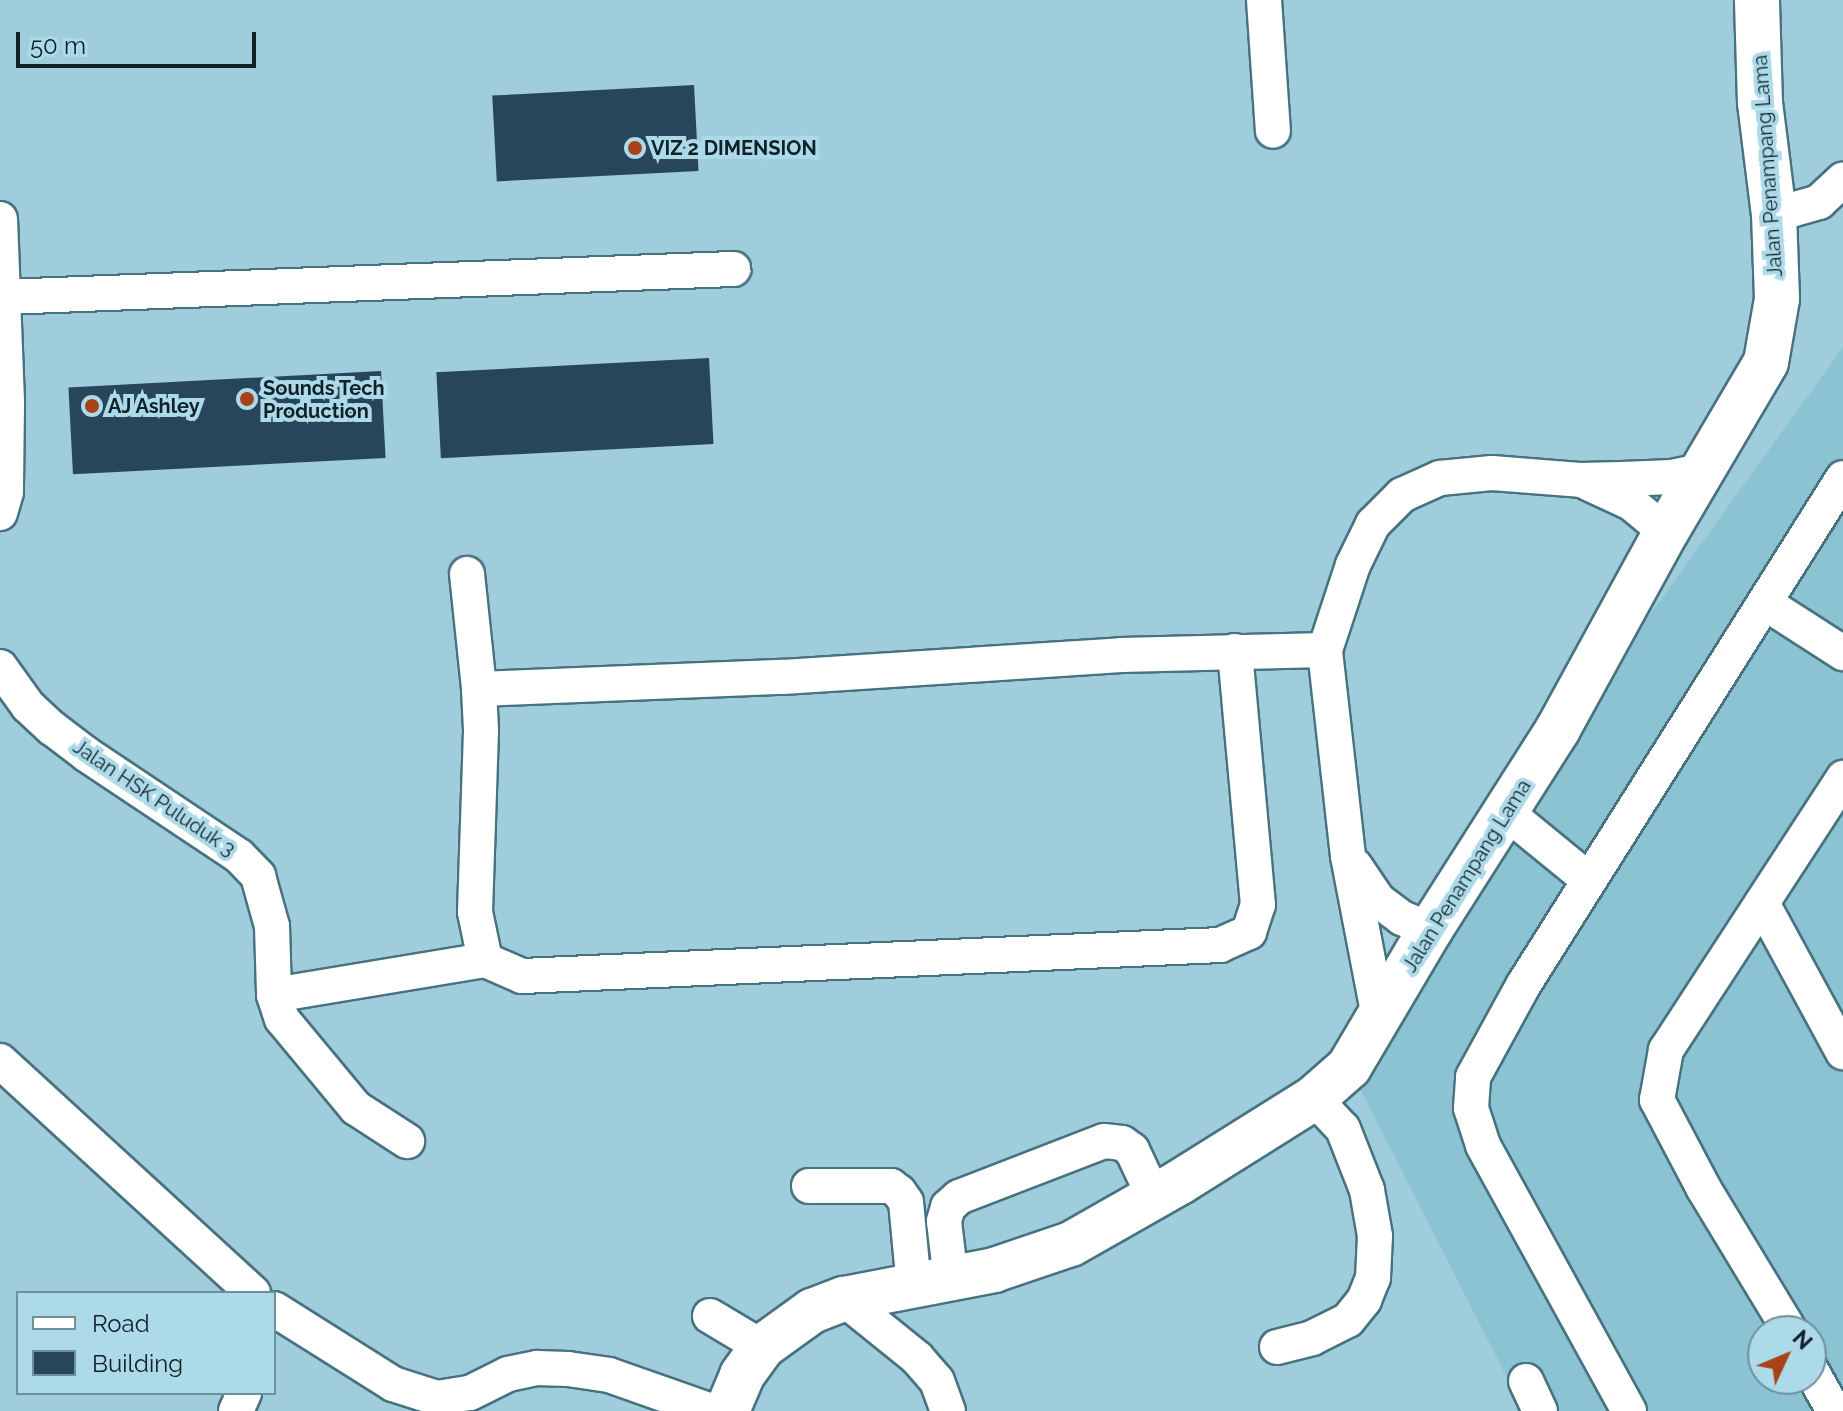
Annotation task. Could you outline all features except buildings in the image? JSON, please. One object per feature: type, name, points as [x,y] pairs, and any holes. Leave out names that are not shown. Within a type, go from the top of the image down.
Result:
[{"type":"main road","name":"Jalan Penampang Lama","points":[[727,1411],[742,1375],[762,1347],[803,1316],[844,1299],[994,1270],[1071,1244],[1154,1197],[1314,1098],[1349,1067],[1430,930],[1566,716],[1666,532],[1766,362],[1777,299],[1774,215],[1760,103],[1757,0]]},
{"type":"street","points":[[1264,0],[1273,131]]},
{"type":"street","points":[[1774,215],[1819,202],[1843,180]]},
{"type":"street","points":[[0,219],[6,463],[6,492],[0,513]]},
{"type":"street","points":[[4,297],[733,269]]},
{"type":"street","points":[[1379,1017],[1348,856],[1325,650],[1349,577],[1373,524],[1402,495],[1440,478],[1492,473],[1580,480],[1672,477],[1701,471]]},
{"type":"street","points":[[1629,1411],[1483,1145],[1471,1108],[1473,1077],[1493,1036],[1589,880],[1843,478]]},
{"type":"street","points":[[1580,480],[1631,503],[1666,532]]},
{"type":"street","points":[[467,574],[481,730],[475,912],[485,960]]},
{"type":"street","points":[[1765,603],[1843,653]]},
{"type":"street","points":[[479,689],[783,677],[1235,651],[1325,650]]},
{"type":"street","points":[[407,1141],[356,1108],[293,1036],[282,1019],[274,995],[485,960],[522,976],[1220,945],[1249,932],[1258,905],[1235,651]]},
{"type":"street","name":"Jalan HSK Puluduk 3","points":[[0,667],[28,706],[52,728],[239,856],[258,876],[272,926],[274,995]]},
{"type":"street","points":[[1780,1315],[1704,1189],[1657,1100],[1666,1050],[1843,778]]},
{"type":"street","points":[[1507,813],[1589,880]]},
{"type":"street","points":[[1348,856],[1378,900],[1402,918],[1430,930]]},
{"type":"street","points":[[1762,903],[1843,1052]]},
{"type":"street","points":[[0,1061],[251,1291]]},
{"type":"street","points":[[1277,1347],[1312,1338],[1348,1320],[1364,1300],[1373,1278],[1375,1236],[1367,1190],[1343,1129],[1314,1098]]},
{"type":"street","points":[[932,1284],[948,1207],[959,1197],[1104,1141],[1122,1143],[1132,1150],[1154,1197]]},
{"type":"street","points":[[809,1186],[891,1186],[899,1192],[906,1202],[932,1284]]},
{"type":"street","points":[[844,1299],[917,1358],[937,1381],[948,1411]]},
{"type":"street","points":[[710,1316],[762,1347]]},
{"type":"street","points":[[277,1317],[393,1384],[437,1404],[470,1393],[508,1374],[537,1368],[595,1373],[636,1398],[711,1411]]},
{"type":"shaded area","points":[[1843,347],[1843,1411],[1524,1411],[1349,1067],[1507,813]]},
{"type":"place","name":"VIZ 2 DIMENSION","points":[[635,148]]},
{"type":"place","name":"Sounds Tech Production","points":[[247,399]]},
{"type":"place","name":"AJ Ashley","points":[[92,406]]}]
